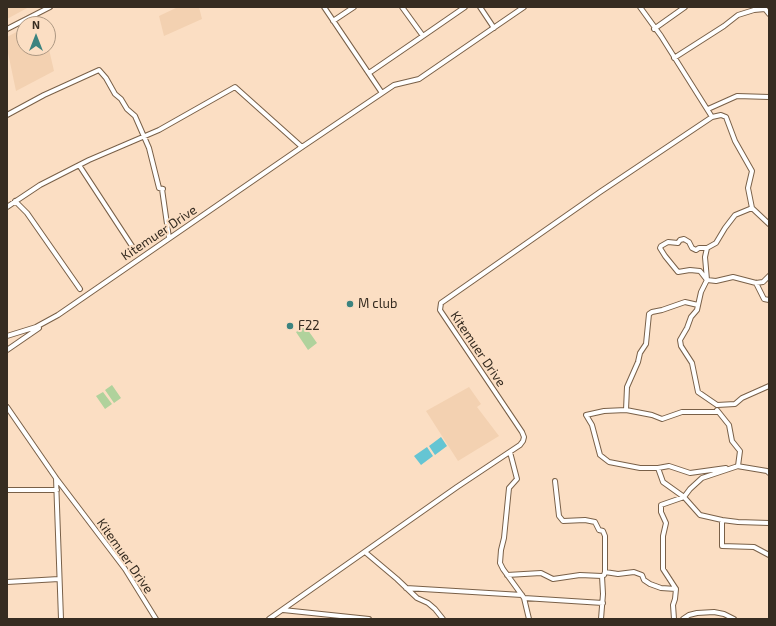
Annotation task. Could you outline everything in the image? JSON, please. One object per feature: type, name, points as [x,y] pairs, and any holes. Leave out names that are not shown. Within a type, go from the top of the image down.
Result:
[{"type":"street","points":[[7,29],[50,7]]},
{"type":"street","points":[[324,7],[382,93]]},
{"type":"street","points":[[334,21],[354,7]]},
{"type":"street","points":[[402,7],[423,36]]},
{"type":"street","points":[[369,73],[465,7]]},
{"type":"street","points":[[480,7],[494,28]]},
{"type":"street","name":"Kitemuer Drive","points":[[7,350],[382,93],[394,86],[419,79],[524,7]]},
{"type":"street","points":[[640,7],[654,29],[661,36],[712,116],[721,115],[726,117],[733,136],[752,171],[748,188],[752,208],[769,224]]},
{"type":"street","points":[[654,29],[685,7]]},
{"type":"street","points":[[674,58],[724,26],[738,15],[754,10],[765,9],[769,14]]},
{"type":"street","points":[[656,40],[661,36]]},
{"type":"street","points":[[7,115],[44,95],[99,70],[127,109],[134,116],[144,136],[149,148],[158,186],[159,188],[163,189],[169,238]]},
{"type":"street","points":[[7,207],[40,185],[79,165],[183,118],[235,87],[302,147]]},
{"type":"street","points":[[708,109],[738,96],[769,97]]},
{"type":"street","name":"Kitemuer Drive","points":[[269,619],[520,445],[523,441],[524,437],[522,432],[440,310],[441,303],[606,187],[712,116]]},
{"type":"street","points":[[79,165],[132,246]]},
{"type":"street","points":[[15,201],[27,213],[80,289]]},
{"type":"street","points":[[752,208],[735,215],[716,243],[707,248],[699,248],[696,250],[692,248],[689,242],[684,239],[680,240],[678,243],[668,242],[660,247],[665,256],[678,272],[690,270],[700,271],[707,280],[716,281],[733,277],[756,283],[763,282],[769,276]]},
{"type":"street","points":[[707,248],[705,257],[707,280],[701,292],[697,310],[691,317],[680,340],[692,363],[698,392],[717,406],[735,404],[742,398],[769,386]]},
{"type":"street","points":[[756,283],[764,299],[769,300]]},
{"type":"street","points":[[626,410],[627,387],[638,362],[640,353],[646,344],[649,314],[685,302],[698,305]]},
{"type":"street","name":"Kitemuer Drive","points":[[7,336],[47,322]]},
{"type":"street","points":[[717,406],[718,412],[729,425],[732,441],[740,451],[738,466]]},
{"type":"street","name":"Kitemuer Drive","points":[[7,407],[56,478],[125,569],[156,619]]},
{"type":"street","points":[[718,412],[682,412],[662,419],[652,415],[626,410],[604,411],[586,415],[592,425],[600,455],[609,462],[640,468],[658,468],[669,466],[690,473],[738,466],[767,470],[769,473]]},
{"type":"street","points":[[510,452],[518,479],[510,488],[500,563],[523,597],[529,619]]},
{"type":"street","points":[[674,619],[673,606],[676,589],[663,569],[663,536],[666,523],[661,512],[661,505],[684,497],[702,478],[738,466]]},
{"type":"street","points":[[658,468],[664,482],[684,497],[700,515],[738,522],[769,523]]},
{"type":"street","points":[[56,478],[61,619]]},
{"type":"street","points":[[555,481],[559,516],[562,521],[585,520],[595,522],[599,530],[603,531],[605,536],[603,603],[601,619]]},
{"type":"street","points":[[7,490],[57,490]]},
{"type":"street","points":[[722,520],[722,546],[754,548],[769,555]]},
{"type":"street","points":[[365,552],[417,598],[428,603],[440,614],[443,619]]},
{"type":"street","points":[[507,574],[545,574],[553,579],[580,575],[634,572],[642,575],[644,580],[650,584],[661,588],[676,589]]},
{"type":"street","points":[[7,582],[59,579]]},
{"type":"street","points":[[406,588],[603,603]]},
{"type":"street","points":[[282,610],[368,619]]},
{"type":"street","points":[[683,619],[689,615],[697,613],[714,612],[724,614],[734,619]]},
{"type":"street","points":[[437,619],[440,614]]},
{"type":"shaded area","points":[[7,7],[29,7],[7,19]]},
{"type":"shaded area","points":[[178,7],[199,7],[202,19],[164,36],[159,16]]},
{"type":"shaded area","points":[[16,32],[16,56],[51,56],[54,71],[16,91],[7,48],[7,37]]},
{"type":"shaded area","points":[[469,387],[481,404],[477,407],[499,436],[458,461],[426,411]]},
{"type":"green space","points":[[305,326],[317,343],[308,350],[296,332]]},
{"type":"green space","points":[[112,385],[121,398],[114,403],[105,390]]},
{"type":"green space","points":[[103,392],[112,404],[105,409],[96,396]]},
{"type":"water","points":[[441,437],[447,446],[435,455],[429,446]]},
{"type":"water","points":[[427,447],[433,456],[421,465],[414,456]]},
{"type":"place","name":"M club","points":[[350,304]]},
{"type":"place","name":"F22","points":[[290,326]]}]
